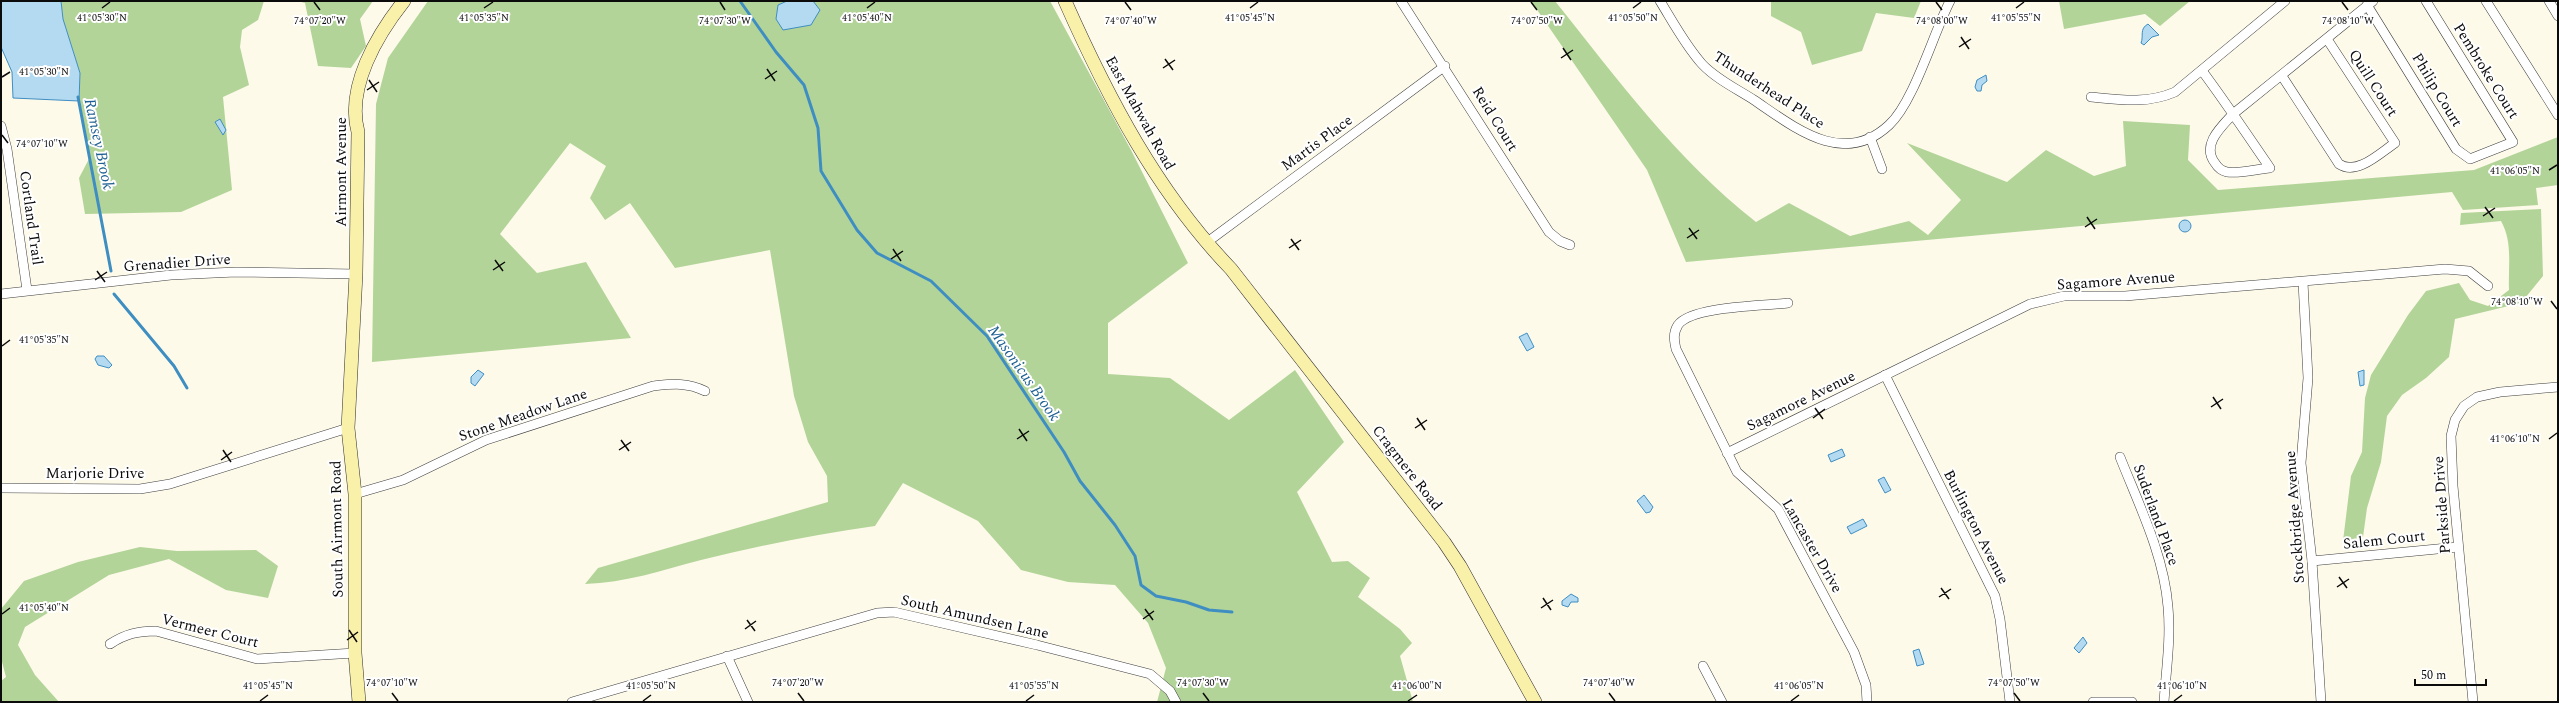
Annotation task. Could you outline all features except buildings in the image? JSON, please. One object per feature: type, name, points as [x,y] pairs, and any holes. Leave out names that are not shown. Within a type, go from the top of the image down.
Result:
[{"type":"street","name":"Airmont Avenue","points":[[354,356],[358,132],[356,111],[363,69],[381,33],[404,1]]},
{"type":"street","name":"East Mahwah Road","points":[[1065,1],[1084,45],[1134,140],[1154,173],[1206,243],[1231,269]]},
{"type":"street","name":"Reid Court","points":[[1402,1],[1445,66],[1549,232],[1560,241],[1570,245]]},
{"type":"street","name":"Thunderhead Place","points":[[1660,1],[1692,52],[1703,65],[1807,135],[1831,143],[1845,144],[1870,137],[1888,126],[1904,105],[1950,1]]},
{"type":"street","points":[[2091,97],[2140,101],[2158,99],[2175,92],[2202,72],[2285,1]]},
{"type":"street","name":"Pembroke Court","points":[[2426,1],[2513,142],[2499,148]]},
{"type":"street","points":[[2486,1],[2558,115]]},
{"type":"street","points":[[2549,1],[2558,16]]},
{"type":"street","points":[[2202,72],[2233,114],[2270,168],[2228,172],[2218,168],[2210,158],[2210,147],[2215,134],[2233,114],[2282,76],[2370,3]]},
{"type":"street","name":"Philip Court","points":[[2370,3],[2456,149],[2470,159],[2499,148]]},
{"type":"street","name":"Quill Court","points":[[2282,76],[2339,164],[2344,168],[2357,168],[2395,144],[2327,39]]},
{"type":"street","name":"Martis Place","points":[[1206,243],[1445,66]]},
{"type":"street","name":"Cortland Trail","points":[[1,126],[7,149],[27,290]]},
{"type":"street","points":[[1870,137],[1882,169]]},
{"type":"street","name":"Cragmere Road","points":[[1231,269],[1444,542],[1460,566],[1535,702]]},
{"type":"street","name":"Sagamore Avenue","points":[[1727,453],[2030,304],[2064,296],[2125,296],[2445,269],[2470,271],[2488,286]]},
{"type":"street","name":"Grenadier Drive","points":[[1,294],[27,290],[178,275],[236,272],[356,274]]},
{"type":"street","name":"Stockbridge Avenue","points":[[2303,282],[2308,378],[2302,463],[2312,561],[2321,702]]},
{"type":"street","name":"Lancaster Drive","points":[[1788,303],[1705,312],[1688,316],[1678,324],[1673,335],[1676,349],[1737,472],[1778,509],[1854,652],[1866,685],[1867,702]]},
{"type":"street","name":"South Airmont Road","points":[[354,356],[348,428],[355,494],[354,653],[359,702]]},
{"type":"street","name":"Burlington Avenue","points":[[1884,375],[1995,596],[2000,619],[2010,702]]},
{"type":"street","name":"Stone Meadow Lane","points":[[355,494],[402,480],[486,440],[653,386],[675,383],[693,385],[704,391]]},
{"type":"street","name":"Parkside Drive","points":[[2473,702],[2458,547],[2452,436],[2455,420],[2464,406],[2477,398],[2500,392],[2558,387]]},
{"type":"street","name":"Marjorie Drive","points":[[1,488],[140,489],[170,484],[348,428]]},
{"type":"street","name":"Suderland Place","points":[[2120,457],[2156,549],[2164,583],[2168,607],[2169,636],[2164,702]]},
{"type":"street","name":"Salem Court","points":[[2312,561],[2458,547]]},
{"type":"street","name":"South Amundsen Lane","points":[[572,702],[877,613],[894,612],[1037,645],[1150,674],[1170,691],[1176,702]]},
{"type":"street","name":"Vermeer Court","points":[[110,644],[121,637],[138,631],[156,631],[257,659],[354,653]]},
{"type":"street","points":[[727,656],[748,702]]},
{"type":"street","points":[[1703,666],[1722,702]]},
{"type":"street","points":[[2093,702],[2132,702]]},
{"type":"green space","points":[[61,1],[264,1],[258,20],[242,30],[240,47],[249,85],[223,97],[232,190],[181,212],[85,214],[79,178],[90,157],[79,101],[80,73],[63,19]]},
{"type":"green space","points":[[298,1],[373,1],[360,19],[366,46],[351,68],[318,66],[305,3]]},
{"type":"green space","points":[[428,1],[1050,1],[1131,150],[1188,263],[1108,323],[1108,374],[1170,378],[1229,420],[1295,370],[1344,442],[1297,492],[1332,562],[1348,561],[1370,578],[1358,597],[1400,629],[1412,643],[1400,656],[1413,702],[1157,702],[1166,668],[1148,623],[1115,585],[1068,582],[1021,570],[978,521],[903,483],[875,526],[766,545],[629,579],[585,584],[598,568],[828,502],[827,476],[808,442],[794,396],[770,250],[675,268],[630,203],[605,220],[590,198],[606,166],[570,143],[500,234],[537,273],[586,262],[631,338],[372,362],[376,104],[388,58]]},
{"type":"green space","points":[[1531,1],[1555,1],[1649,118],[1700,172],[1727,198],[1756,222],[1789,203],[1850,236],[1909,221],[1928,235],[1961,200],[1907,143],[2007,182],[2046,150],[2094,176],[2126,166],[2123,121],[2190,125],[2188,160],[2218,190],[2474,170],[2558,137],[2558,185],[2536,188],[2538,205],[2463,210],[2452,192],[1686,262],[1647,170]]},
{"type":"green space","points":[[1771,1],[1921,1],[1914,18],[1876,13],[1862,51],[1812,65],[1801,32],[1771,16]]},
{"type":"green space","points":[[2059,1],[2190,1],[2160,26],[2145,14],[2064,29]]},
{"type":"green space","points":[[2541,209],[2543,276],[2521,303],[2455,319],[2449,357],[2426,378],[2402,395],[2387,416],[2381,462],[2367,508],[2363,537],[2343,541],[2351,476],[2362,452],[2365,398],[2371,375],[2408,315],[2426,291],[2459,283],[2470,300],[2488,306],[2509,290],[2509,246],[2505,229],[2501,221],[2460,225],[2461,213]]},
{"type":"green space","points":[[140,547],[177,551],[256,550],[278,566],[268,598],[226,590],[169,559],[109,575],[25,627],[18,645],[35,675],[59,702],[1,702],[1,681],[6,677],[1,658],[1,609],[24,581],[78,562]]},
{"type":"water","points":[[1,1],[61,1],[63,19],[80,73],[79,101],[13,98],[12,72],[1,47]]},
{"type":"water","points":[[787,1],[813,1],[820,10],[811,25],[783,30],[776,19],[778,5]]},
{"type":"water","points":[[2148,24],[2159,35],[2152,37],[2144,45],[2141,43],[2143,30]]},
{"type":"water","points":[[1986,75],[1987,81],[1982,85],[1981,91],[1977,91],[1975,87],[1977,80]]},
{"type":"water","points":[[220,119],[226,130],[223,135],[215,122]]},
{"type":"water","points":[[2187,220],[2190,221],[2190,231],[2183,232],[2180,231],[2179,224],[2180,221]]},
{"type":"water","points":[[1527,333],[1534,347],[1527,351],[1519,337]]},
{"type":"water","points":[[97,356],[104,356],[112,365],[109,368],[98,365],[95,359]]},
{"type":"water","points":[[478,370],[484,374],[475,386],[471,383],[471,377]]},
{"type":"water","points":[[2364,370],[2364,385],[2360,386],[2358,372]]},
{"type":"water","points":[[1842,449],[1845,456],[1831,462],[1828,455]]},
{"type":"water","points":[[1884,477],[1891,490],[1885,493],[1878,480]]},
{"type":"water","points":[[1644,495],[1653,507],[1650,512],[1646,513],[1637,501]]},
{"type":"water","points":[[1863,519],[1867,526],[1851,534],[1847,527]]},
{"type":"water","points":[[1571,594],[1578,598],[1578,602],[1571,602],[1568,607],[1562,605],[1562,601]]},
{"type":"water","points":[[2083,637],[2087,643],[2079,653],[2074,648]]},
{"type":"water","points":[[1919,649],[1924,664],[1917,666],[1913,651]]},
{"type":"waterway","name":"Masonicus Brook","points":[[740,1],[776,52],[804,85],[818,128],[821,171],[857,230],[877,253],[931,281],[987,336],[1064,452],[1080,481],[1115,525],[1135,556],[1141,585],[1156,596],[1186,602],[1209,610],[1232,612]]},
{"type":"waterway","name":"Ramsey Brook","points":[[78,97],[111,271]]},
{"type":"waterway","name":"Ramsey Brook","points":[[114,294],[174,366],[187,388]]}]
